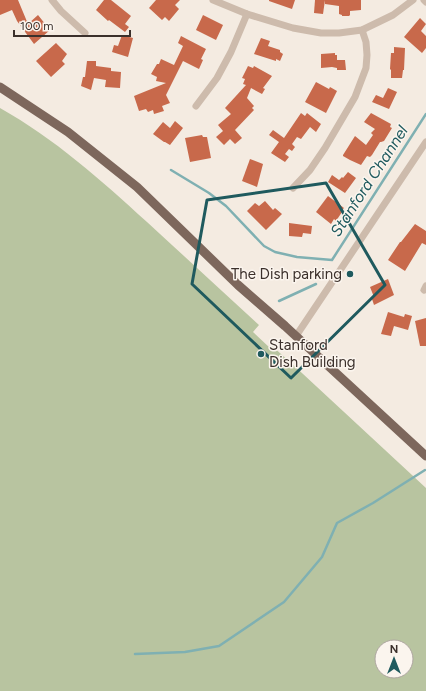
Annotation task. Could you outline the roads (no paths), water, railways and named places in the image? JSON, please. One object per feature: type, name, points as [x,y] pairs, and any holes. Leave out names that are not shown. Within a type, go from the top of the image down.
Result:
[{"type":"main road","points":[[2,89],[68,132],[137,187],[238,285],[296,336],[426,456]]},
{"type":"street","points":[[52,0],[61,11],[85,33]]},
{"type":"street","points":[[213,0],[247,14],[293,28],[321,33],[339,33],[362,30],[393,15],[413,0]]},
{"type":"street","points":[[196,106],[217,78],[231,52],[247,14]]},
{"type":"street","points":[[293,188],[310,170],[325,148],[355,97],[366,68],[366,42],[362,30]]},
{"type":"street","points":[[296,336],[426,142]]},
{"type":"waterway","points":[[171,170],[209,193],[226,206],[264,246],[275,252],[297,257],[332,260],[426,114]]},
{"type":"waterway","name":"Stanford Channel","points":[[279,301],[316,284]]},
{"type":"waterway","points":[[135,654],[185,652],[219,646],[284,602],[322,557],[337,523],[373,503],[425,470]]},
{"type":"place","name":"The Dish parking","points":[[350,274]]},
{"type":"place","name":"Stanford Dish Building","points":[[261,354]]}]
